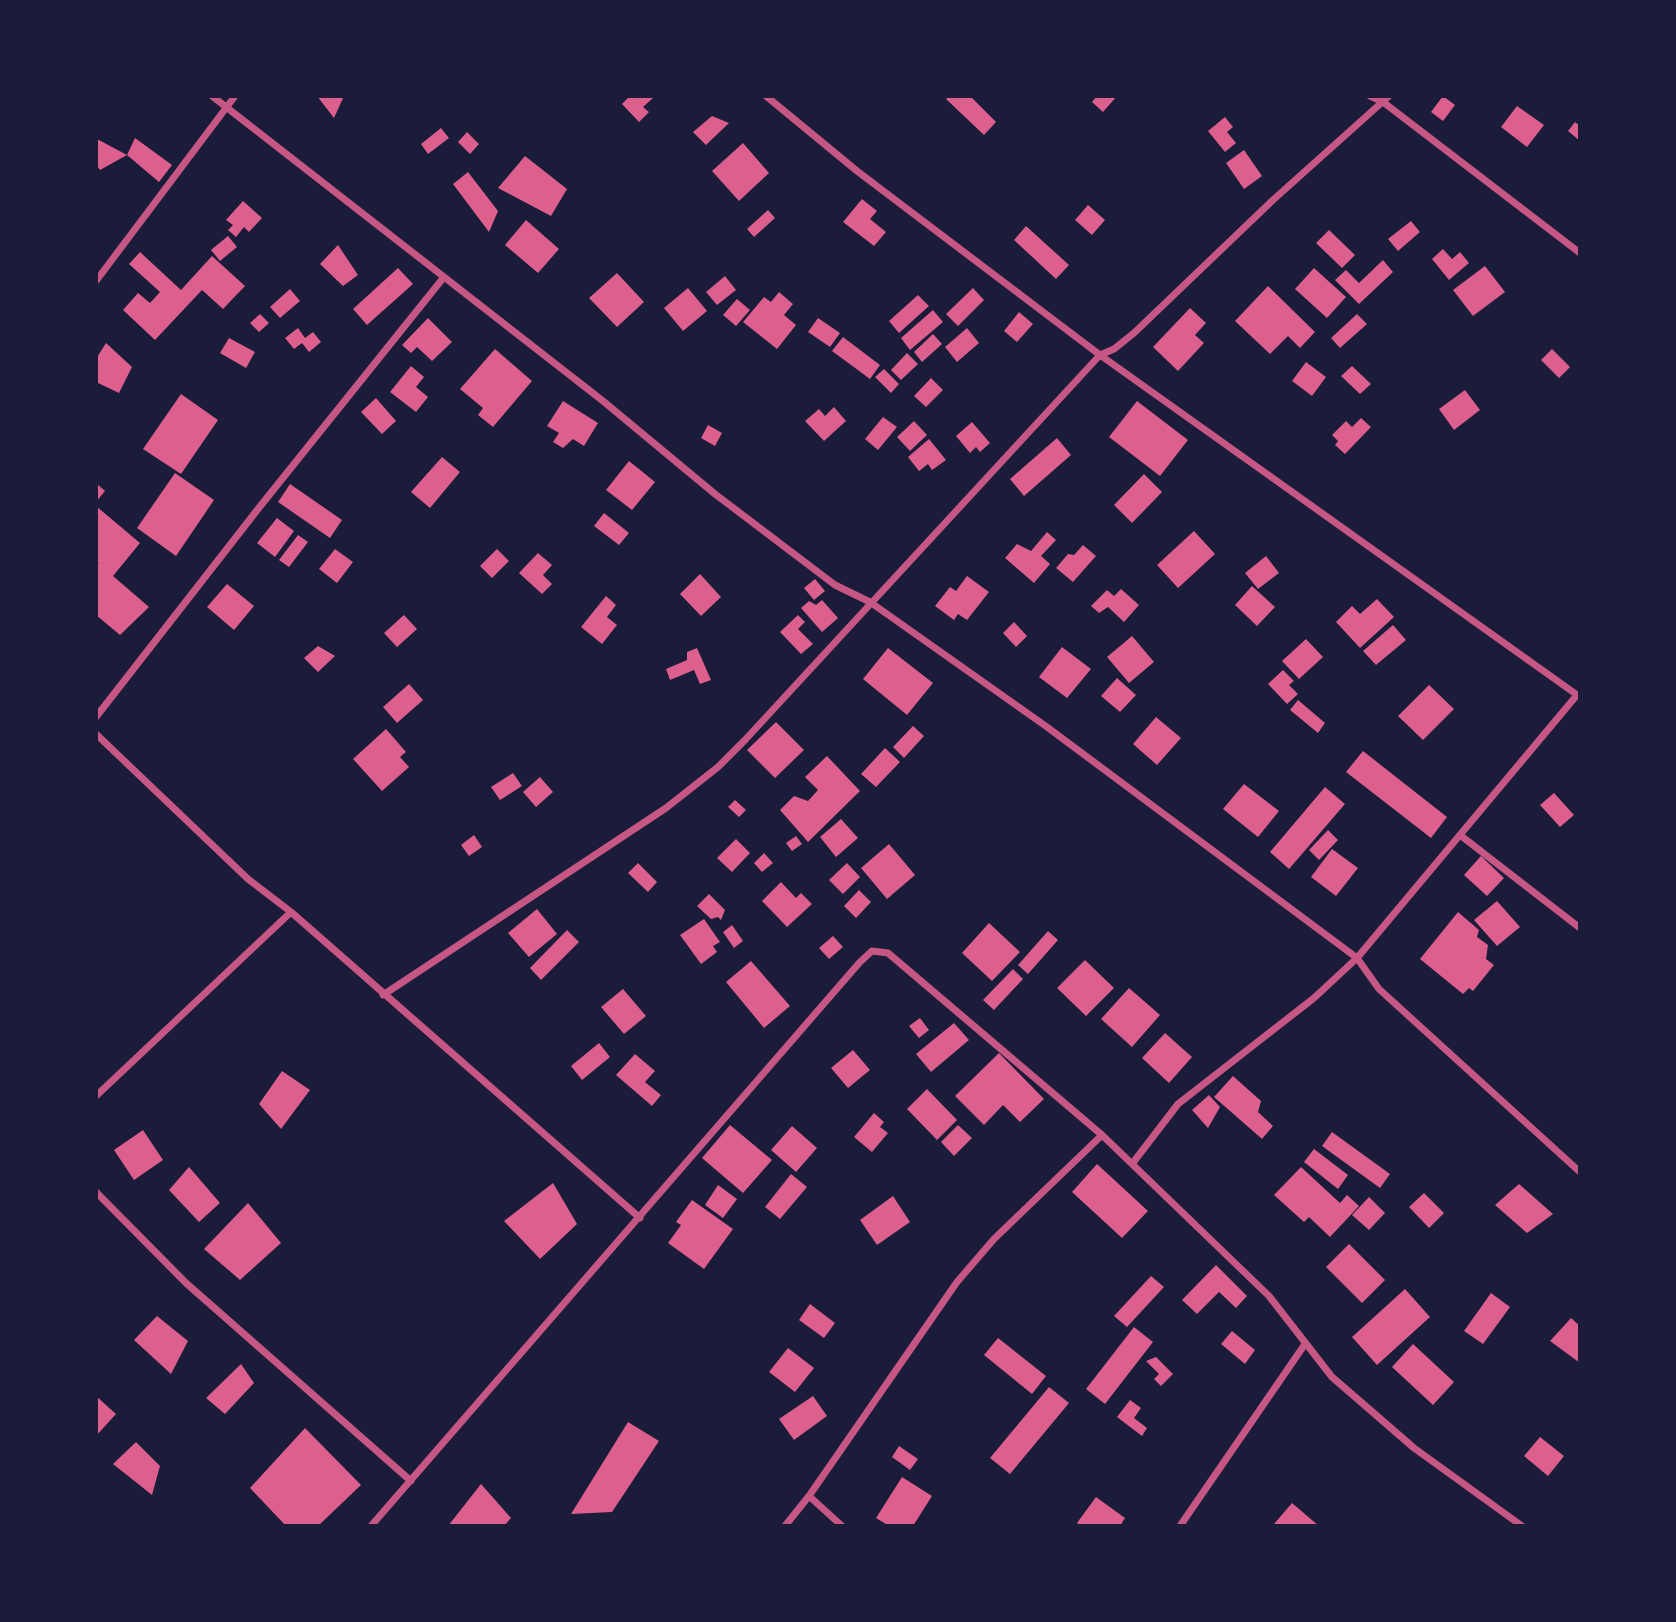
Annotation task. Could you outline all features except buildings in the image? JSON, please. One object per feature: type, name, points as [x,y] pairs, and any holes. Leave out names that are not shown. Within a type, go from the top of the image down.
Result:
[{"type":"street","points":[[212,96],[835,585],[870,603],[1047,727],[1357,958],[1379,989],[1580,1172]]},
{"type":"street","points":[[96,281],[235,96]]},
{"type":"street","points":[[766,96],[857,170],[1100,355],[1578,696],[1357,958],[1314,998],[1178,1104],[1132,1164]]},
{"type":"street","points":[[1370,96],[1386,99],[1580,254]]},
{"type":"street","points":[[383,995],[666,808],[707,775],[745,740],[1100,355],[1114,349],[1134,332],[1273,200],[1386,99]]},
{"type":"street","points":[[96,717],[444,277]]},
{"type":"street","points":[[96,734],[240,871],[640,1218]]},
{"type":"street","points":[[1460,835],[1580,928]]},
{"type":"street","points":[[96,1096],[290,912]]},
{"type":"street","points":[[371,1526],[872,951],[888,953],[1102,1135],[1269,1296],[1332,1377],[1414,1448],[1522,1526]]},
{"type":"street","points":[[785,1526],[957,1282],[994,1239],[1102,1135]]},
{"type":"street","points":[[96,1192],[219,1313],[411,1481]]},
{"type":"street","points":[[1180,1526],[1305,1344]]},
{"type":"street","points":[[808,1496],[842,1526]]}]
